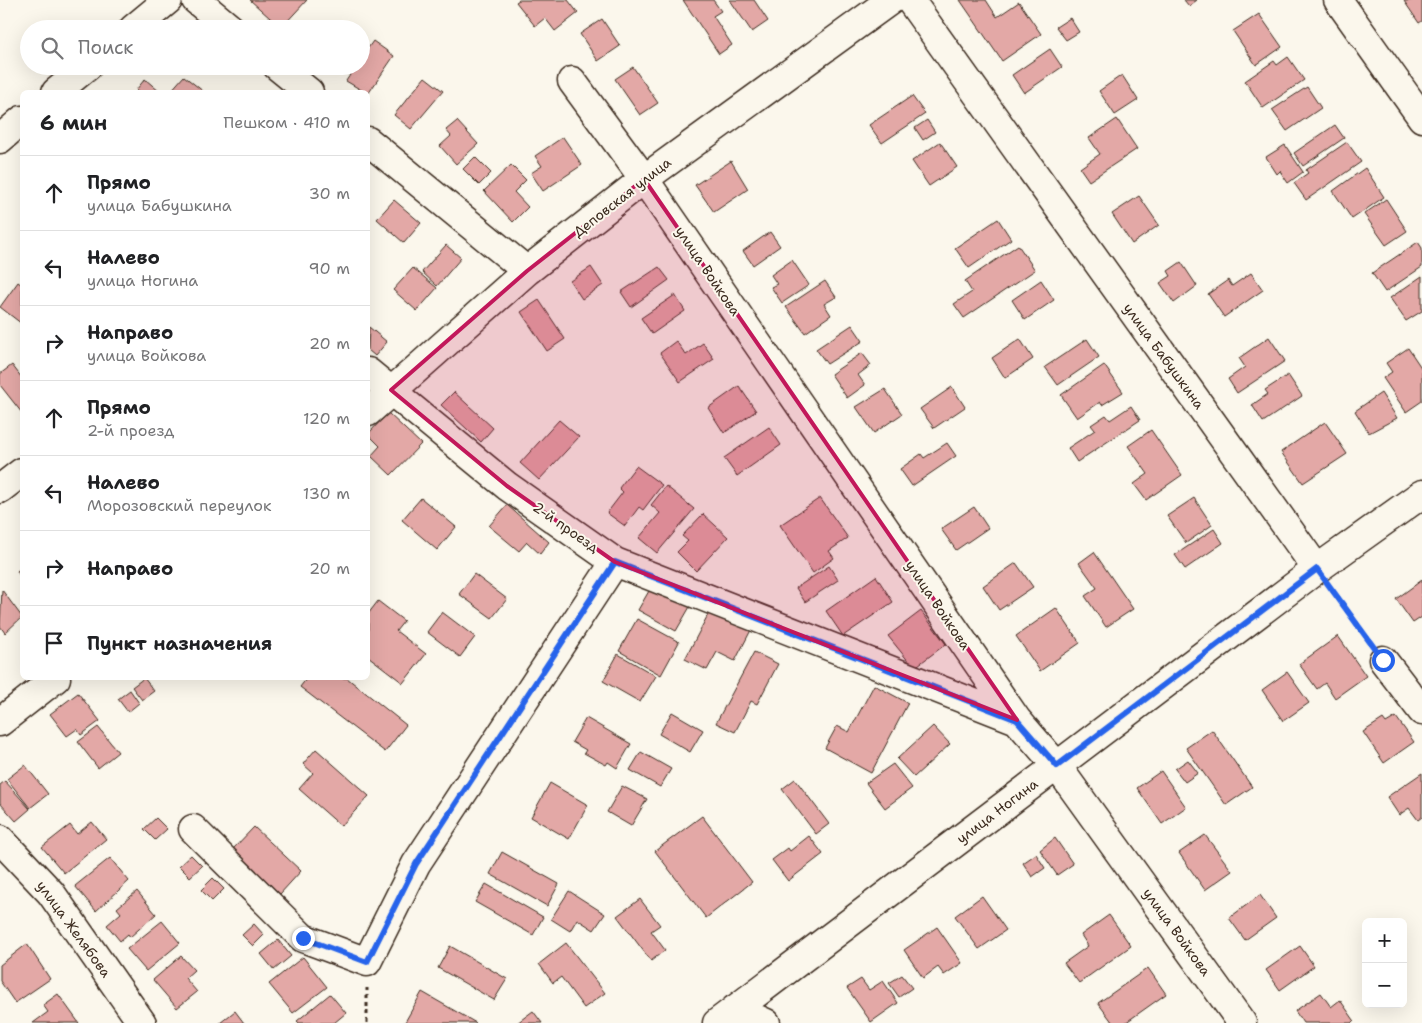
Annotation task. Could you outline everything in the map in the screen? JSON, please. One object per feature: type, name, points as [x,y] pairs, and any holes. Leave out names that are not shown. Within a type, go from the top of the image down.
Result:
[{"type":"street","points":[[144,20],[168,0]]},
{"type":"street","points":[[196,0],[220,20]]},
{"type":"street","name":"Деповская улица","points":[[370,410],[527,271],[644,178],[890,0]]},
{"type":"street","name":"улица Бабушкина","points":[[910,0],[1317,569]]},
{"type":"street","points":[[1338,0],[1422,118]]},
{"type":"street","points":[[58,90],[77,75]]},
{"type":"street","points":[[287,75],[306,90]]},
{"type":"street","name":"улица Войкова","points":[[572,81],[644,178],[1017,720],[1057,766],[1242,1023]]},
{"type":"street","points":[[0,139],[20,122]]},
{"type":"street","points":[[370,143],[527,271]]},
{"type":"street","name":"2-й проезд","points":[[370,374],[507,486],[615,562],[1017,720]]},
{"type":"street","points":[[0,489],[20,474]]},
{"type":"street","name":"улица Ногина","points":[[726,1016],[1317,569],[1422,494]]},
{"type":"street","points":[[193,830],[303,938],[367,962],[416,864],[615,562]]},
{"type":"street","points":[[1383,660],[1422,711]]},
{"type":"street","points":[[0,722],[53,680]]},
{"type":"street","name":"улица Желябова","points":[[0,839],[51,893],[142,1023]]},
{"type":"street","points":[[726,1016],[766,1023]]},
{"type":"path","points":[[1317,569],[1383,660]]},
{"type":"path","points":[[367,962],[367,1023]]},
{"type":"highlighted area","points":[[644,179],[1017,720],[615,562],[507,486],[391,390],[527,271]]},
{"type":"building","points":[[250,0],[307,0],[288,20],[272,20]]},
{"type":"building","points":[[519,0],[568,0],[578,13],[555,31],[545,18],[535,26],[516,2]]},
{"type":"building","points":[[683,0],[713,0],[721,11],[713,16],[732,45],[719,54]]},
{"type":"building","points":[[730,0],[754,0],[768,21],[752,32]]},
{"type":"building","points":[[960,0],[986,0],[997,17],[1019,2],[1041,34],[1002,61]]},
{"type":"building","points":[[1184,0],[1197,0],[1189,6]]},
{"type":"building","points":[[1422,0],[1422,21],[1419,23],[1404,1]]},
{"type":"building","points":[[1259,14],[1282,47],[1256,65],[1233,31]]},
{"type":"building","points":[[1070,18],[1079,32],[1066,40],[1056,27]]},
{"type":"building","points":[[602,19],[620,46],[598,61],[580,34]]},
{"type":"building","points":[[373,41],[394,56],[370,91],[361,90],[346,81],[350,75],[370,75],[370,45]]},
{"type":"building","points":[[1050,49],[1062,67],[1024,93],[1012,75]]},
{"type":"building","points":[[1288,57],[1304,80],[1263,108],[1245,81],[1274,61],[1277,65]]},
{"type":"building","points":[[633,67],[658,103],[640,115],[615,79]]},
{"type":"building","points":[[1122,75],[1138,100],[1115,115],[1099,91]]},
{"type":"building","points":[[184,76],[202,90],[172,90]]},
{"type":"building","points":[[425,77],[443,91],[411,129],[394,115]]},
{"type":"building","points":[[145,79],[158,90],[136,90]]},
{"type":"building","points":[[1307,87],[1321,108],[1287,131],[1272,110]]},
{"type":"building","points":[[912,96],[925,114],[882,143],[869,125]]},
{"type":"building","points":[[1117,119],[1137,149],[1089,181],[1080,168],[1100,154],[1089,138]]},
{"type":"building","points":[[927,120],[935,132],[923,140],[915,128]]},
{"type":"building","points":[[457,121],[478,144],[456,164],[440,146],[451,136],[446,130]]},
{"type":"building","points":[[1335,125],[1344,138],[1303,166],[1294,153]]},
{"type":"building","points":[[563,137],[582,165],[543,191],[531,173],[542,166],[535,156]]},
{"type":"building","points":[[940,142],[957,167],[929,186],[912,161]]},
{"type":"building","points":[[1347,142],[1361,162],[1306,200],[1294,183],[1308,173],[1306,170]]},
{"type":"building","points":[[1285,145],[1303,172],[1288,183],[1280,171],[1277,174],[1266,157]]},
{"type":"building","points":[[475,157],[491,173],[479,185],[463,169]]},
{"type":"building","points":[[731,161],[748,189],[714,212],[695,185]]},
{"type":"building","points":[[511,165],[526,180],[514,192],[528,207],[513,222],[484,191]]},
{"type":"building","points":[[1365,168],[1384,197],[1352,219],[1333,191]]},
{"type":"building","points":[[1139,196],[1159,225],[1132,244],[1112,214]]},
{"type":"building","points":[[1386,199],[1407,231],[1386,245],[1364,214]]},
{"type":"building","points":[[394,200],[421,223],[404,243],[377,219]]},
{"type":"building","points":[[998,219],[1011,239],[969,268],[955,248]]},
{"type":"building","points":[[770,232],[780,246],[753,265],[743,251]]},
{"type":"building","points":[[1418,242],[1422,248],[1422,267],[1385,292],[1372,273]]},
{"type":"building","points":[[446,245],[461,258],[437,286],[422,272]]},
{"type":"building","points":[[1018,245],[1035,270],[964,318],[954,304],[972,292],[965,281]]},
{"type":"building","points":[[792,260],[809,285],[782,303],[771,287],[777,284],[771,275]]},
{"type":"building","points":[[1181,262],[1197,286],[1174,303],[1160,283],[1171,276],[1168,271]]},
{"type":"building","points":[[591,267],[603,285],[582,299],[570,281]]},
{"type":"building","points":[[659,267],[669,280],[631,307],[621,292]]},
{"type":"building","points":[[413,268],[437,288],[417,311],[393,290]]},
{"type":"building","points":[[1251,273],[1263,290],[1224,317],[1208,294],[1228,280],[1232,286]]},
{"type":"building","points":[[1422,276],[1422,311],[1406,321],[1390,298]]},
{"type":"building","points":[[1041,280],[1054,300],[1025,320],[1012,300]]},
{"type":"building","points":[[825,281],[836,297],[824,304],[831,315],[805,333],[786,307]]},
{"type":"building","points":[[18,282],[20,284],[20,322],[0,307]]},
{"type":"building","points":[[675,295],[685,311],[652,334],[641,318]]},
{"type":"building","points":[[539,300],[565,339],[547,351],[521,312]]},
{"type":"building","points":[[852,325],[863,341],[827,364],[816,349]]},
{"type":"building","points":[[370,328],[387,342],[375,356],[370,352]]},
{"type":"building","points":[[1269,337],[1285,361],[1237,393],[1228,379],[1245,367],[1239,358]]},
{"type":"building","points":[[1020,339],[1033,359],[1005,378],[992,358]]},
{"type":"building","points":[[1087,339],[1099,357],[1058,385],[1045,367]]},
{"type":"building","points":[[676,341],[686,355],[703,343],[714,359],[680,382],[660,353]]},
{"type":"building","points":[[1408,348],[1422,369],[1422,401],[1406,412],[1383,378],[1392,372],[1386,363]]},
{"type":"building","points":[[862,353],[871,365],[858,375],[865,385],[847,398],[831,374]]},
{"type":"building","points":[[12,365],[20,375],[20,410],[0,385],[0,374]]},
{"type":"building","points":[[1104,365],[1123,392],[1102,405],[1100,402],[1077,418],[1061,395]]},
{"type":"building","points":[[1288,375],[1302,396],[1263,422],[1252,405],[1268,394],[1265,390]]},
{"type":"building","points":[[739,386],[756,411],[724,433],[708,408]]},
{"type":"building","points":[[952,387],[965,407],[934,428],[920,409]]},
{"type":"building","points":[[885,389],[902,414],[874,433],[856,407]]},
{"type":"building","points":[[454,392],[493,428],[481,442],[441,405]]},
{"type":"building","points":[[1381,393],[1397,418],[1369,433],[1355,411]]},
{"type":"building","points":[[1131,406],[1140,420],[1077,462],[1068,448],[1095,430],[1091,425],[1106,415],[1110,420]]},
{"type":"building","points":[[388,413],[421,444],[391,475],[371,456],[380,446],[370,436],[370,432]]},
{"type":"building","points":[[559,420],[579,437],[539,480],[520,463]]},
{"type":"building","points":[[1325,422],[1347,454],[1303,483],[1281,452]]},
{"type":"building","points":[[769,427],[781,445],[737,476],[724,458]]},
{"type":"building","points":[[1151,430],[1182,475],[1146,500],[1134,484],[1148,474],[1128,446]]},
{"type":"building","points":[[947,443],[956,456],[912,486],[900,469],[921,454],[924,458]]},
{"type":"building","points":[[636,466],[662,485],[643,510],[639,507],[625,526],[607,513],[623,492],[619,488]]},
{"type":"building","points":[[666,486],[694,509],[657,553],[639,538],[660,513],[651,505]]},
{"type":"building","points":[[421,498],[456,527],[437,550],[402,520]]},
{"type":"building","points":[[820,498],[848,538],[829,551],[834,558],[813,573],[780,525]]},
{"type":"building","points":[[1194,498],[1212,525],[1186,543],[1167,516]]},
{"type":"building","points":[[507,505],[549,542],[540,554],[527,542],[519,551],[489,526]]},
{"type":"building","points":[[974,507],[988,528],[956,550],[941,529]]},
{"type":"building","points":[[703,514],[728,537],[696,571],[677,552],[688,541],[682,536]]},
{"type":"building","points":[[1214,529],[1223,543],[1185,569],[1175,555]]},
{"type":"building","points":[[1094,552],[1133,609],[1106,627],[1085,596],[1097,588],[1079,563]]},
{"type":"building","points":[[1016,563],[1033,587],[999,610],[983,586]]},
{"type":"building","points":[[829,566],[838,580],[805,602],[796,588]]},
{"type":"building","points":[[474,574],[507,599],[492,618],[459,594]]},
{"type":"building","points":[[876,576],[893,602],[843,636],[826,611]]},
{"type":"building","points":[[1422,580],[1422,617],[1413,623],[1396,599]]},
{"type":"building","points":[[653,584],[691,605],[676,631],[638,610]]},
{"type":"building","points":[[2,590],[20,614],[20,619],[5,633],[0,626]]},
{"type":"building","points":[[378,601],[404,621],[396,631],[426,654],[403,683],[370,658],[370,611]]},
{"type":"building","points":[[1056,608],[1080,643],[1040,671],[1016,636]]},
{"type":"building","points":[[711,609],[751,630],[735,661],[717,652],[707,670],[685,659]]},
{"type":"building","points":[[921,611],[946,644],[914,668],[888,636]]},
{"type":"building","points":[[442,612],[475,637],[460,657],[427,632]]},
{"type":"building","points":[[637,619],[679,642],[661,675],[619,651]]},
{"type":"building","points":[[1338,636],[1366,676],[1335,698],[1325,683],[1317,689],[1299,664]]},
{"type":"building","points":[[754,652],[778,664],[757,704],[751,701],[735,732],[716,723]]},
{"type":"building","points":[[618,654],[656,676],[640,702],[603,681]]},
{"type":"building","points":[[1287,672],[1309,703],[1283,721],[1262,690]]},
{"type":"building","points":[[141,680],[146,680],[154,691],[142,700],[132,687]]},
{"type":"building","points":[[305,680],[350,680],[406,725],[385,752],[300,687]]},
{"type":"building","points":[[874,685],[908,703],[871,773],[825,748],[837,726],[849,732]]},
{"type":"building","points":[[130,690],[139,703],[128,712],[118,699]]},
{"type":"building","points":[[78,693],[100,721],[81,735],[77,729],[67,736],[50,714]]},
{"type":"building","points":[[672,712],[703,730],[690,752],[659,734]]},
{"type":"building","points":[[1396,717],[1414,742],[1384,763],[1363,732],[1383,719],[1386,723]]},
{"type":"building","points":[[586,718],[631,744],[617,768],[608,762],[606,765],[584,753],[586,750],[572,742]]},
{"type":"building","points":[[933,726],[950,744],[914,777],[897,759]]},
{"type":"building","points":[[98,727],[118,752],[98,768],[78,742]]},
{"type":"building","points":[[1212,730],[1252,787],[1226,805],[1186,748]]},
{"type":"building","points":[[316,749],[369,796],[341,826],[299,789],[313,773],[303,764]]},
{"type":"building","points":[[641,752],[671,769],[660,787],[630,770]]},
{"type":"building","points":[[1188,760],[1198,773],[1185,782],[1175,769]]},
{"type":"building","points":[[893,764],[912,788],[885,808],[866,783]]},
{"type":"building","points":[[25,765],[48,794],[30,808],[7,779]]},
{"type":"building","points":[[1161,771],[1186,807],[1162,824],[1137,788]]},
{"type":"building","points":[[1422,773],[1422,817],[1418,820],[1409,808],[1399,815],[1387,797]]},
{"type":"building","points":[[795,779],[829,824],[816,834],[782,789]]},
{"type":"building","points":[[5,781],[30,809],[16,821],[0,803],[0,785]]},
{"type":"building","points":[[550,783],[588,805],[569,839],[531,817]]},
{"type":"building","points":[[622,786],[647,799],[631,826],[607,812]]},
{"type":"building","points":[[702,816],[752,882],[706,918],[655,851]]},
{"type":"building","points":[[156,818],[167,829],[155,840],[144,829]]},
{"type":"building","points":[[92,822],[106,839],[64,873],[42,847],[70,825],[77,834]]},
{"type":"building","points":[[254,827],[301,871],[280,894],[233,849]]},
{"type":"building","points":[[1205,835],[1232,871],[1205,890],[1179,853]]},
{"type":"building","points":[[809,836],[823,854],[788,881],[772,860],[788,848],[790,851]]},
{"type":"building","points":[[1055,838],[1073,864],[1057,875],[1040,850]]},
{"type":"building","points":[[502,852],[559,884],[547,906],[490,874]]},
{"type":"building","points":[[1036,854],[1045,868],[1032,877],[1023,863]]},
{"type":"building","points":[[191,855],[202,866],[190,877],[179,866]]},
{"type":"building","points":[[110,858],[129,881],[96,911],[75,886]]},
{"type":"building","points":[[213,878],[224,889],[212,901],[201,890]]},
{"type":"building","points":[[486,884],[543,917],[533,935],[475,902]]},
{"type":"building","points":[[137,891],[156,914],[130,937],[128,934],[120,941],[107,925],[121,913],[117,908]]},
{"type":"building","points":[[569,891],[605,914],[594,930],[577,919],[570,931],[551,919]]},
{"type":"building","points":[[1260,895],[1276,918],[1245,940],[1229,918]]},
{"type":"building","points":[[982,896],[1006,930],[979,949],[955,916]]},
{"type":"building","points":[[640,899],[660,925],[651,931],[665,950],[651,961],[617,916]]},
{"type":"building","points":[[1109,915],[1131,946],[1079,983],[1064,963],[1088,946],[1081,935]]},
{"type":"building","points":[[162,921],[180,943],[146,971],[127,949]]},
{"type":"building","points":[[254,924],[264,935],[253,946],[242,935]]},
{"type":"building","points":[[937,927],[962,963],[944,975],[938,967],[923,978],[904,950]]},
{"type":"building","points":[[278,940],[291,956],[274,970],[261,954]]},
{"type":"building","points":[[566,943],[605,993],[584,1008],[561,977],[553,983],[539,964]]},
{"type":"building","points":[[27,944],[50,979],[15,1003],[0,981],[0,965]]},
{"type":"building","points":[[450,946],[507,979],[494,1000],[438,968]]},
{"type":"building","points":[[1300,946],[1314,966],[1280,990],[1266,970]]},
{"type":"building","points":[[181,956],[194,970],[185,978],[197,992],[177,1008],[153,980]]},
{"type":"building","points":[[303,957],[327,987],[293,1013],[269,984]]},
{"type":"building","points":[[1148,968],[1166,994],[1125,1023],[1113,1023],[1098,1003]]},
{"type":"building","points":[[902,975],[912,988],[899,997],[889,983]]},
{"type":"building","points":[[861,979],[869,990],[883,981],[898,1003],[871,1022],[847,988]]},
{"type":"building","points":[[422,992],[476,1023],[405,1022]]},
{"type":"building","points":[[1321,993],[1331,1007],[1340,1000],[1354,1020],[1351,1023],[1303,1023],[1295,1011]]},
{"type":"building","points":[[58,994],[79,1023],[33,1023],[48,1012],[43,1005]]},
{"type":"building","points":[[330,994],[346,1013],[334,1023],[299,1023],[297,1021]]},
{"type":"building","points":[[235,1011],[244,1023],[220,1023]]},
{"type":"building","points":[[533,1011],[542,1023],[517,1023]]},
{"type":"route","points":[[303,938],[367,962],[416,864],[615,562],[1017,720],[1057,766],[1317,569],[1383,660]]}]
